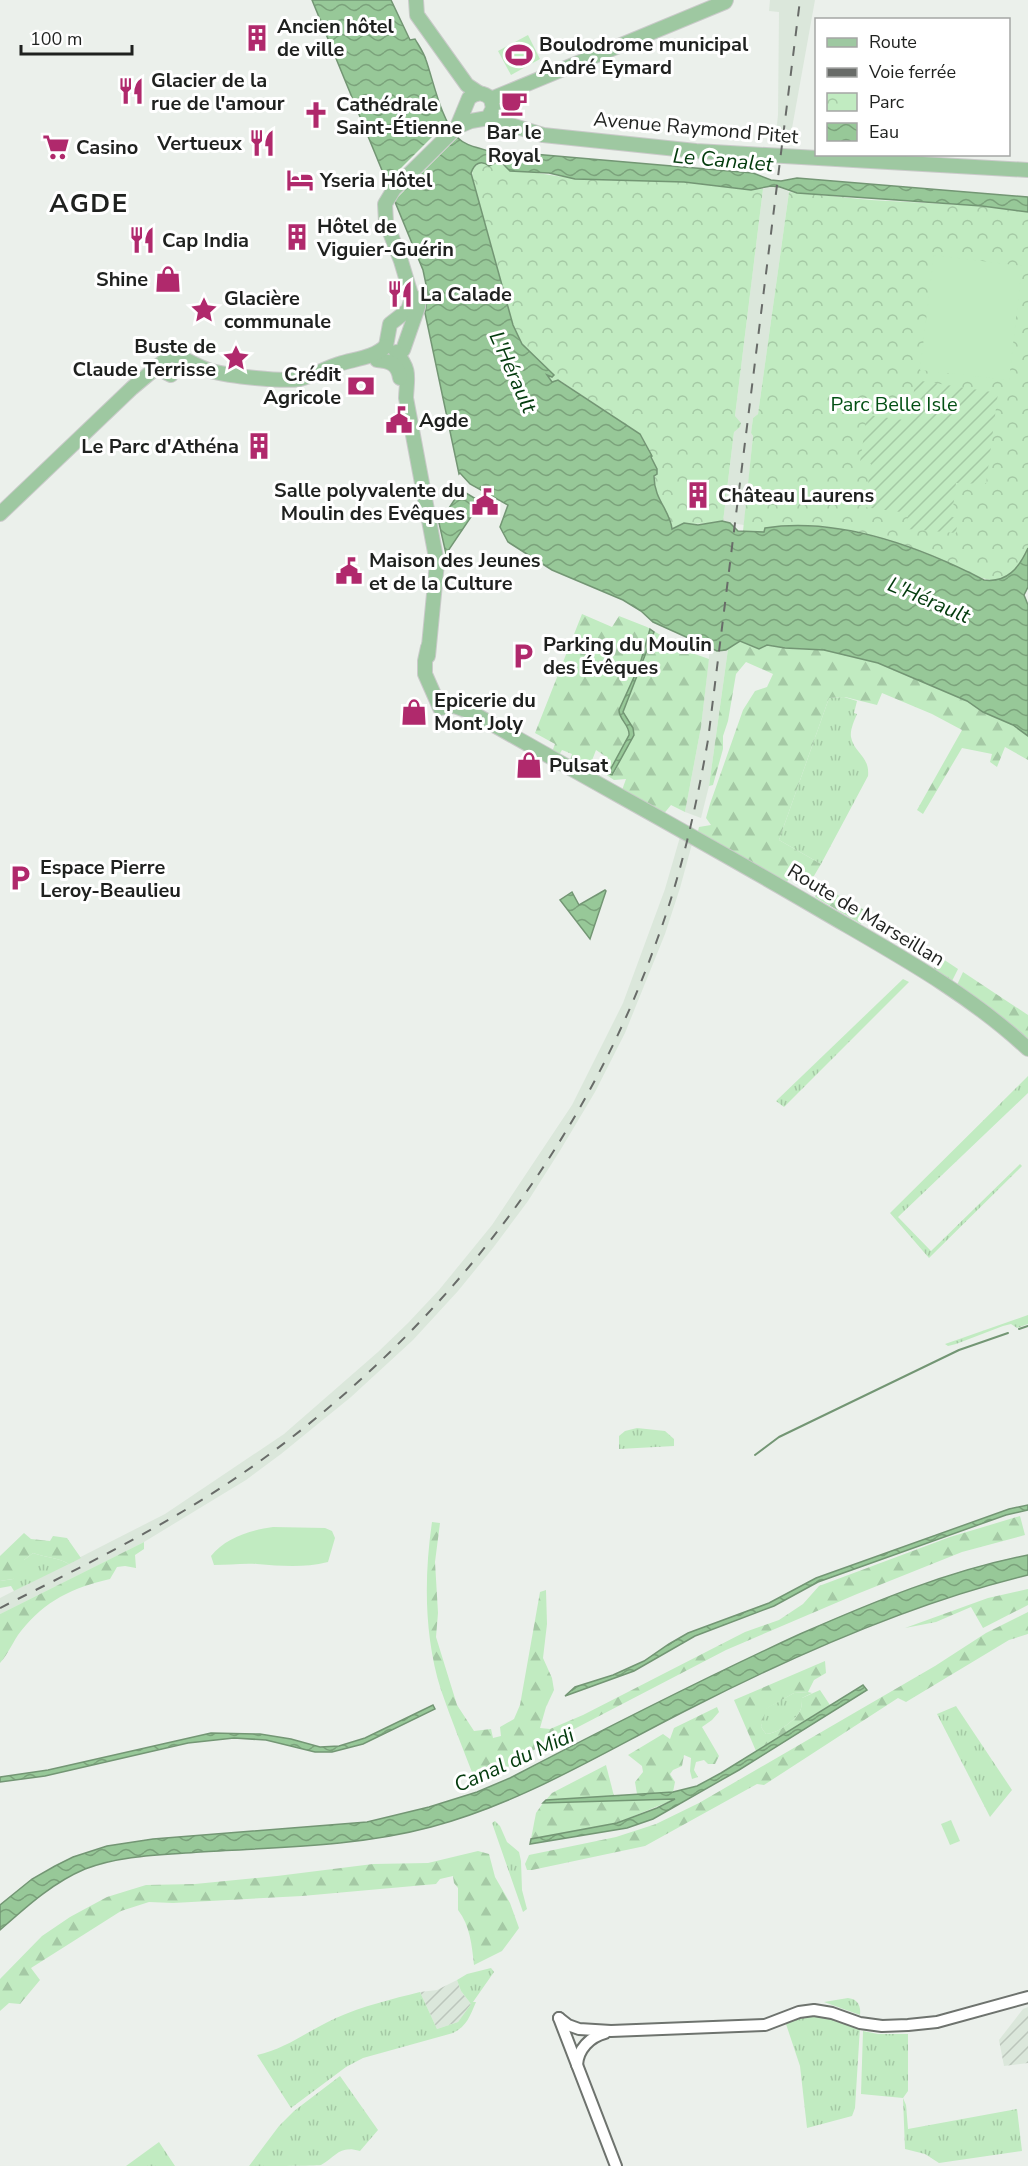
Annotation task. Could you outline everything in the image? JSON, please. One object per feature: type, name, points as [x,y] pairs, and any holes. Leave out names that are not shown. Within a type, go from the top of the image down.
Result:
[{"type":"main road","name":"Avenue Raymond Pitet","points":[[416,0],[417,15],[479,104],[524,131],[696,151],[1028,170]]},
{"type":"main road","points":[[406,398],[408,372],[395,350],[390,324],[408,310],[412,298],[388,228],[385,207],[394,189],[479,104],[726,1]]},
{"type":"main road","points":[[319,372],[340,371],[376,360],[395,350],[411,329],[418,308],[419,295],[412,276],[401,261]]},
{"type":"main road","points":[[399,318],[407,321],[411,329]]},
{"type":"main road","points":[[143,380],[158,375],[212,371],[283,379],[302,378],[382,350],[395,350],[416,374],[412,398],[427,471],[428,488],[425,500]]},
{"type":"main road","points":[[0,514],[169,355],[212,371]]},
{"type":"main road","points":[[175,374],[183,366],[179,357]]},
{"type":"main road","points":[[376,360],[390,362],[396,366],[406,398],[425,500]]},
{"type":"main road","points":[[163,362],[164,370],[175,374]]},
{"type":"main road","name":"Route de Marseillan","points":[[425,500],[437,562],[425,661],[426,674],[445,699],[543,751],[932,976],[1006,1029],[1028,1049]]},
{"type":"street","points":[[616,2166],[559,2018],[568,2025],[611,2031],[765,2025],[799,2012],[814,2010],[832,2013],[860,2023],[882,2026],[908,2025],[937,2022],[1028,1997]]},
{"type":"street","points":[[569,2043],[573,2037],[582,2032],[593,2030]]},
{"type":"street","points":[[578,2065],[581,2050],[600,2034],[611,2031]]},
{"type":"street","points":[[569,2043],[580,2046],[589,2042]]},
{"type":"shaded area","points":[[770,0],[815,0],[789,145],[775,143],[778,115],[779,12],[769,11]]},
{"type":"shaded area","points":[[770,186],[780,187],[789,192],[758,414],[753,418],[744,525],[723,522],[763,189]]},
{"type":"shaded area","points":[[710,648],[717,651],[728,649],[709,786],[701,818],[685,812],[701,727]]},
{"type":"shaded area","points":[[680,837],[692,844],[680,888],[665,934],[625,1033],[595,1092],[528,1201],[458,1291],[413,1340],[351,1397],[246,1480],[144,1542],[0,1614],[0,1598],[165,1514],[284,1434],[378,1352],[439,1290],[492,1225],[572,1105],[623,1003],[665,889]]},
{"type":"shaded area","points":[[457,1980],[461,1991],[471,2004],[458,2022],[437,2029],[420,1992],[437,1990]]},
{"type":"shaded area","points":[[1028,2007],[1028,2063],[1004,2066],[999,2040],[1023,2009]]},
{"type":"green space","name":"Boulodrome municipal André Eymard","points":[[528,35],[540,59],[511,75],[498,51]]},
{"type":"green space","points":[[481,162],[489,165],[497,163],[516,171],[567,177],[670,181],[763,189],[735,416],[741,423],[734,432],[723,522],[690,524],[672,529],[656,492],[657,469],[640,434],[559,380],[553,383],[546,374],[553,375],[522,344],[513,325],[473,185],[472,169]]},
{"type":"green space","name":"Parc Belle Isle","points":[[789,192],[871,200],[982,206],[1028,212],[1028,548],[1020,564],[1003,579],[981,578],[920,551],[844,530],[785,526],[766,528],[764,532],[743,531],[753,418],[758,414]]},
{"type":"green space","points":[[934,255],[1022,266],[1009,380],[920,370]]},
{"type":"green space","points":[[915,380],[998,393],[986,484],[956,483],[952,517],[958,518],[956,533],[907,529],[908,513],[856,506],[856,492],[867,491],[871,464],[860,462],[867,415],[911,421]]},
{"type":"green space","points":[[582,614],[612,627],[619,616],[647,627],[689,652],[709,659],[701,727],[685,812],[671,805],[662,816],[621,793],[626,779],[614,780],[605,774],[605,756],[596,750],[591,763],[600,774],[599,780],[569,764],[572,754],[562,750],[559,755],[552,752],[555,744],[535,733]]},
{"type":"green space","points":[[740,641],[759,648],[767,645],[824,650],[878,663],[967,701],[983,712],[1013,725],[1028,736],[1028,760],[1005,747],[997,767],[990,762],[992,754],[962,748],[923,814],[917,810],[962,730],[932,714],[882,693],[877,705],[845,697],[829,698],[779,840],[821,864],[808,886],[791,874],[785,886],[715,846],[698,831],[699,827],[711,825],[706,818],[743,710],[755,691],[767,687],[773,674],[746,662],[736,674],[728,721],[723,736],[723,749],[713,785],[709,786],[728,649]]},
{"type":"green space","points":[[844,697],[857,701],[854,713],[857,714],[851,737],[867,764],[868,776],[821,864],[779,840],[829,698]]},
{"type":"green space","points":[[820,885],[868,912],[861,924],[815,897]]},
{"type":"green space","points":[[940,957],[958,969],[952,981],[934,971],[935,961]]},
{"type":"green space","points":[[963,972],[1028,1015],[1028,1044],[957,985]]},
{"type":"green space","points":[[903,979],[909,982],[784,1107],[776,1101]]},
{"type":"green space","points":[[1028,1076],[1028,1093],[898,1217],[931,1251],[1020,1164],[1022,1166],[929,1258],[890,1213]]},
{"type":"green space","points":[[1028,1315],[1028,1324],[1017,1328],[1011,1324],[956,1344],[948,1346],[945,1344]]},
{"type":"green space","points":[[637,1428],[665,1431],[674,1439],[674,1446],[619,1449],[619,1436],[625,1431]]},
{"type":"green space","points":[[1020,1516],[1025,1535],[962,1552],[726,1650],[532,1751],[477,1785],[441,1690],[431,1649],[427,1585],[432,1522],[440,1523],[435,1562],[438,1613],[436,1637],[457,1705],[474,1731],[491,1729],[493,1738],[501,1736],[500,1727],[514,1719],[520,1705],[540,1592],[546,1590],[547,1624],[543,1658],[552,1678],[554,1690],[540,1728],[550,1729],[583,1715],[745,1632],[779,1620],[803,1604],[819,1586],[950,1537]]},
{"type":"green space","points":[[273,1527],[325,1528],[332,1531],[335,1538],[328,1562],[301,1566],[214,1565],[211,1556],[224,1544],[247,1533]]},
{"type":"green space","points":[[24,1533],[31,1539],[50,1541],[53,1536],[67,1538],[81,1558],[69,1564],[33,1553],[24,1560],[28,1570],[13,1579],[0,1581],[0,1556]]},
{"type":"green space","points":[[144,1542],[144,1549],[135,1555],[136,1568],[117,1567],[110,1579],[72,1591],[50,1603],[30,1620],[0,1663],[0,1614]]},
{"type":"green space","points":[[33,1553],[69,1564],[14,1591],[11,1586],[0,1588],[0,1581],[13,1579],[24,1560]]},
{"type":"green space","points":[[1028,1589],[1028,1605],[983,1628],[971,1607],[936,1622],[905,1628],[988,1598]]},
{"type":"green space","points":[[1028,1612],[1028,1634],[1009,1640],[906,1702],[898,1698],[764,1785],[757,1784],[645,1846],[527,1870],[525,1864],[529,1855],[616,1837],[656,1824],[699,1803],[935,1666],[986,1633]]},
{"type":"green space","points":[[825,1661],[826,1673],[814,1680],[808,1692],[794,1693],[766,1709],[761,1727],[766,1734],[784,1727],[799,1713],[802,1698],[820,1690],[830,1705],[756,1751],[734,1700]]},
{"type":"green space","points":[[794,1693],[812,1693],[802,1698],[800,1711],[793,1720],[779,1730],[766,1734],[761,1727],[765,1709]]},
{"type":"green space","points":[[956,1706],[1012,1790],[990,1817],[937,1714]]},
{"type":"green space","points":[[717,1707],[719,1712],[702,1727],[719,1756],[715,1764],[708,1764],[704,1760],[696,1762],[694,1770],[698,1777],[692,1779],[691,1758],[684,1755],[682,1766],[670,1774],[675,1782],[673,1792],[637,1794],[635,1782],[643,1772],[642,1766],[628,1755],[663,1734],[670,1739],[674,1728]]},
{"type":"green space","points":[[606,1765],[614,1796],[546,1800],[552,1793]]},
{"type":"green space","points":[[674,1798],[617,1823],[531,1839],[536,1813],[543,1803]]},
{"type":"green space","points":[[951,1820],[960,1841],[950,1845],[941,1824]]},
{"type":"green space","points":[[495,1821],[500,1826],[507,1842],[519,1852],[522,1890],[527,1909],[523,1912],[492,1823]]},
{"type":"green space","points":[[478,1851],[489,1854],[495,1877],[510,1903],[519,1928],[502,1951],[474,1965],[468,1929],[458,1910],[458,1888],[453,1876],[440,1879],[436,1884],[302,1896],[173,1903],[149,1902],[121,1911],[31,1968],[40,1980],[20,2004],[9,2003],[0,2011],[0,1979],[42,1936],[70,1917],[107,1897],[146,1885],[195,1884],[373,1864],[428,1863]]},
{"type":"green space","points":[[491,1968],[494,1972],[473,2002],[476,2002],[467,2020],[458,2030],[363,2058],[346,2067],[291,2108],[257,2055],[278,2048],[346,2014],[420,1992],[437,2029],[458,2022],[471,2004],[461,1991],[457,1980],[467,1974]]},
{"type":"green space","points":[[848,1998],[858,2004],[860,2015],[824,2002]]},
{"type":"green space","points":[[815,2015],[860,2027],[855,2108],[852,2116],[807,2128],[800,2066],[786,2024],[804,2016]]},
{"type":"green space","points":[[863,2031],[878,2034],[908,2034],[908,2091],[903,2098],[861,2094]]},
{"type":"green space","points":[[340,2076],[378,2130],[360,2151],[343,2150],[321,2165],[249,2166],[279,2126],[294,2111]]},
{"type":"green space","points":[[903,2098],[906,2105],[908,2129],[1017,2109],[1022,2151],[939,2163],[925,2154],[905,2149]]},
{"type":"green space","points":[[159,2142],[175,2166],[126,2166]]},
{"type":"water","name":"L'Hérault","points":[[312,0],[391,0],[410,40],[415,39],[424,55],[452,130],[462,142],[496,155],[533,154],[753,173],[781,181],[797,178],[1028,197],[1028,212],[982,206],[797,193],[771,186],[751,190],[684,182],[575,179],[549,173],[510,171],[502,163],[489,166],[483,163],[478,164],[471,173],[513,325],[522,344],[554,375],[552,377],[547,375],[552,382],[558,380],[640,434],[657,469],[657,474],[654,476],[657,492],[672,529],[684,523],[698,525],[722,521],[730,523],[738,531],[764,532],[765,528],[793,526],[849,531],[906,546],[984,580],[999,579],[1011,573],[1021,562],[1028,548],[1028,587],[1024,595],[1028,605],[1028,736],[1013,725],[983,712],[967,701],[878,663],[824,650],[767,645],[759,649],[740,641],[726,650],[717,651],[653,622],[623,600],[552,570],[508,542],[500,527],[508,505],[470,484],[459,474],[425,313],[428,294],[423,270]]},
{"type":"water","points":[[461,490],[481,502],[446,554],[439,523]]},
{"type":"water","points":[[650,629],[654,632],[623,712],[633,728],[634,735],[612,775],[608,774],[629,735],[619,710],[640,664]]},
{"type":"water","points":[[605,890],[590,939],[560,900],[572,892],[579,905]]},
{"type":"water","points":[[1028,1505],[1028,1510],[1006,1515],[818,1582],[774,1606],[695,1636],[634,1671],[565,1696],[575,1687],[613,1675],[644,1661],[688,1633],[769,1603],[816,1578],[1009,1509]]},
{"type":"water","points":[[1028,1555],[1028,1575],[943,1600],[815,1649],[733,1687],[565,1774],[500,1804],[431,1827],[374,1839],[156,1855],[99,1864],[61,1881],[0,1930],[0,1905],[32,1879],[73,1857],[107,1846],[153,1839],[367,1822],[429,1807],[477,1792],[510,1778],[618,1722],[800,1634],[941,1578]]},
{"type":"water","points":[[863,1685],[867,1690],[739,1770],[653,1819],[627,1828],[530,1844],[531,1839],[617,1823],[675,1799],[543,1803],[546,1800],[673,1792],[697,1786]]},
{"type":"water","points":[[433,1705],[435,1709],[363,1744],[332,1752],[315,1752],[266,1740],[234,1738],[188,1743],[45,1776],[0,1782],[0,1777],[48,1770],[211,1733],[260,1734],[320,1747],[339,1746],[365,1738]]},
{"type":"pier","points":[[450,119],[460,135],[396,199],[393,206],[385,184]]},
{"type":"waterway","points":[[1019,1329],[1028,1326]]},
{"type":"waterway","points":[[755,1455],[779,1437],[959,1350],[1008,1333]]},
{"type":"railway","points":[[0,1608],[131,1541],[226,1485],[322,1413],[385,1357],[443,1297],[497,1232],[545,1164],[588,1093],[626,1018],[657,940],[681,866],[708,740],[800,0]]},
{"type":"place","name":"Ancien hôtel de ville","points":[[257,38]]},
{"type":"place","name":"Boulodrome municipal André Eymard","points":[[519,55]]},
{"type":"place","name":"Glacier de la rue de l'amour","points":[[131,91]]},
{"type":"place","name":"Bar le Royal","points":[[514,103]]},
{"type":"place","name":"Cathédrale Saint-Étienne","points":[[316,115]]},
{"type":"place","name":"Vertueux","points":[[262,143]]},
{"type":"place","name":"Casino","points":[[56,147]]},
{"type":"place","name":"Yseria Hôtel","points":[[300,180]]},
{"type":"place","name":"Hôtel de Viguier-Guérin","points":[[297,237]]},
{"type":"place","name":"Cap India","points":[[142,240]]},
{"type":"place","name":"Shine","points":[[168,279]]},
{"type":"place","name":"La Calade","points":[[400,294]]},
{"type":"place","name":"Glacière communale","points":[[204,310]]},
{"type":"place","name":"Buste de Claude Terrisse","points":[[236,358]]},
{"type":"place","name":"Crédit Agricole","points":[[361,386]]},
{"type":"place","name":"Agde","points":[[399,420]]},
{"type":"place","name":"Le Parc d'Athéna","points":[[259,446]]},
{"type":"place","name":"Château Laurens","points":[[698,495]]},
{"type":"place","name":"Salle polyvalente du Moulin des Evêques","points":[[485,502]]},
{"type":"place","name":"Maison des Jeunes et de la Culture","points":[[349,571]]},
{"type":"place","name":"Parking du Moulin des Évêques","points":[[523,656]]},
{"type":"place","name":"Epicerie du Mont Joly","points":[[414,712]]},
{"type":"place","name":"Pulsat","points":[[529,765]]},
{"type":"place","name":"Espace Pierre Leroy-Beaulieu","points":[[20,878]]},
{"type":"district","name":"AGDE","points":[[89,203]]},
{"type":"water label","name":"Le Canalet","points":[[723,160]]},
{"type":"water label","name":"Canal du Midi","points":[[514,1760]]}]
